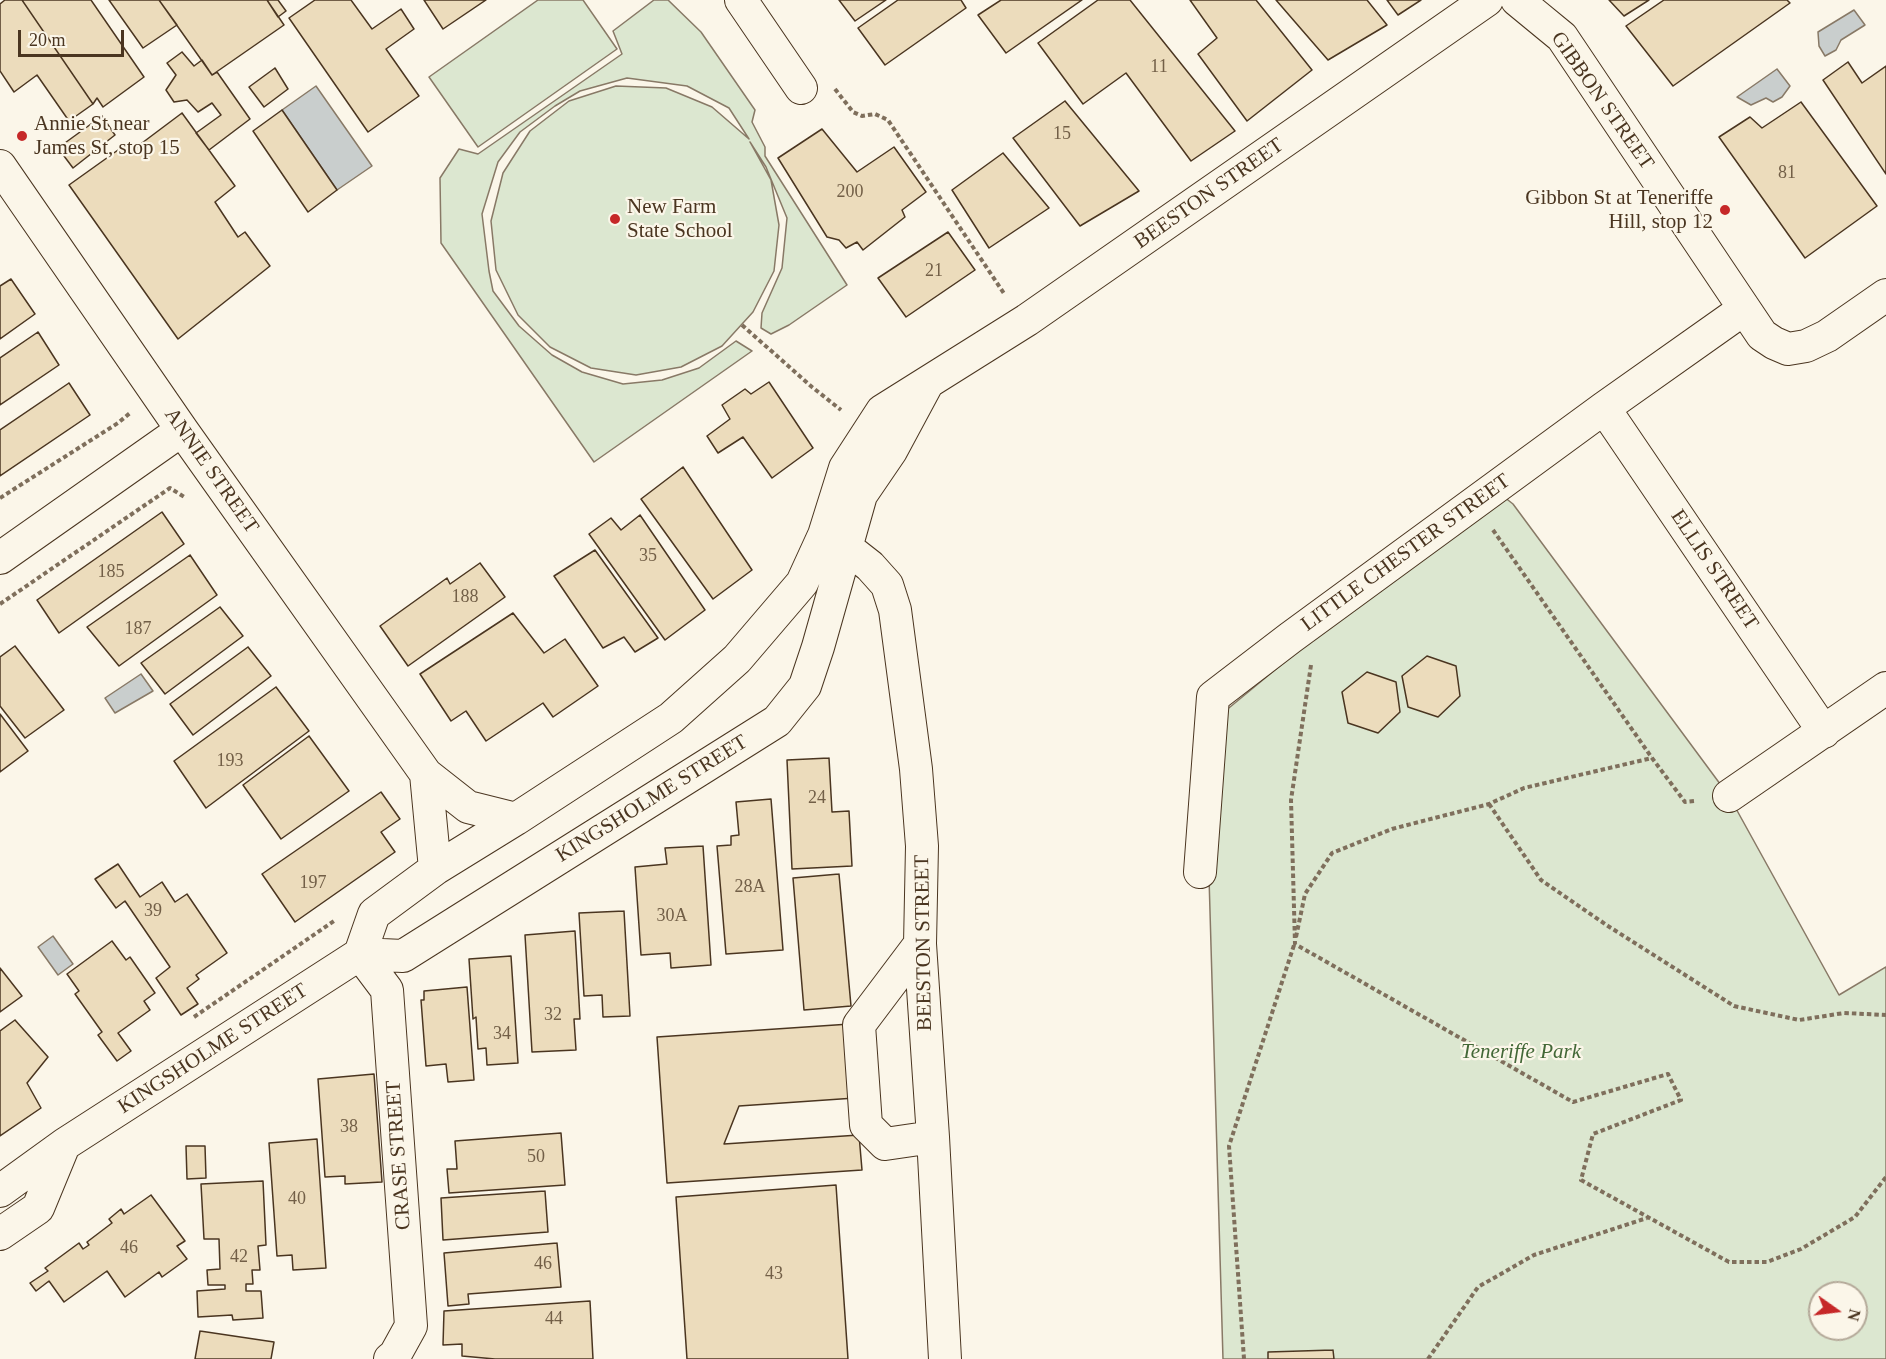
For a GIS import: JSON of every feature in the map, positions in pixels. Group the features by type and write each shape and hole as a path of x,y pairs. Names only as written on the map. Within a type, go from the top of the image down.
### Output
{"street":[{"path":"741,0 801,88"},
{"name":"BEESTON STREET","path":"945,1359 920,944 922,846 916,769 895,610 887,585 870,566 836,542 861,495 891,451 928,383 1027,320 1487,0"},
{"name":"GIBBON STREET","path":"1517,0 1562,37 1762,335 1788,349 1806,346 1827,336 1886,295"},
{"name":"ANNIE STREET","path":"0,166 182,430 426,774 468,807 516,819"},
{"name":"LITTLE CHESTER STREET","path":"1200,872 1213,697 1604,408 1744,309"},
{"name":"ELLIS STREET","path":"1604,408 1824,732"},
{"path":"0,558 182,430"},
{"path":"360,954 374,914 435,868 516,819 671,718 737,659 836,542"},
{"name":"KINGSHOLME STREET","path":"0,1191 65,1144 360,954 403,956 777,721 805,686 818,647 836,542"},
{"path":"1729,796 1886,688"},
{"name":"ANNIE STREET","path":"426,774 435,868"},
{"path":"920,944 859,1025 860,1047 866,1125 885,1144 933,1137"},
{"name":"CRASE STREET","path":"360,954 387,990 411,1326 395,1355 390,1359"},
{"path":"0,1234 38,1208 65,1144"}],"path":[{"path":"801,88 818,84 835,89 853,112 862,116 875,114 888,120 1002,292 1027,320"},
{"path":"742,325 812,387"},
{"path":"0,498 118,423 130,413"},
{"path":"0,604 170,488 194,503"},
{"path":"1475,503 1685,802 1729,796"},
{"path":"1294,944 1291,800 1311,665"},
{"path":"1244,1359 1229,1146 1294,944 1305,894 1332,853 1392,829 1489,804 1524,788 1652,758"},
{"path":"1489,804 1541,880 1608,926 1734,1006 1799,1020 1844,1013 1886,1015"},
{"path":"194,1017 338,918"},
{"path":"1294,944 1573,1102 1668,1074 1681,1100 1593,1134 1581,1180 1729,1262 1767,1262 1802,1250 1855,1217 1886,1177"},
{"path":"1428,1359 1478,1287 1534,1255 1648,1218"}],"green space":[{"path":"538,0 583,0 617,49 478,147 429,77"},
{"path":"654,0 668,0 701,32 755,110 752,122 765,147 765,156 847,285 789,325 771,334 761,328 762,313 782,268 787,218 766,167 750,142 771,180 779,225 774,271 753,312 722,346 681,367 636,375 591,368 550,347 518,315 496,270 491,221 503,173 530,131 569,101 616,86 666,88 712,107 749,139 729,108 687,86 627,78 580,91 555,106 520,132 498,162 482,214 493,291 519,326 552,355 582,372 623,384 662,380 699,368 736,341 752,351 594,462 441,243 440,178 459,149 478,154 622,54 613,31"},
{"name":"Teneriffe Park","path":"1494,489 1513,504 1729,796 1839,995 1886,967 1886,1359 1223,1359 1209,877 1224,712"}],"shaded area":[{"path":"1854,10 1865,25 1841,40 1836,50 1825,56 1819,46 1818,32"},
{"path":"1777,69 1790,86 1782,97 1773,102 1766,98 1751,105 1737,97"},
{"path":"316,86 372,166 337,190 282,110"},
{"path":"141,674 153,691 115,713 105,698"},
{"path":"53,936 73,964 58,975 38,947"}],"building":[{"path":"5,0 22,0 93,104 69,121 37,75 14,92 0,71 0,4"},
{"path":"22,0 91,0 144,77 103,107 97,98 93,104"},
{"path":"109,0 159,0 177,25 143,48"},
{"path":"159,0 267,0 284,25 212,75"},
{"path":"267,0 278,0 286,11 278,17"},
{"path":"315,0 351,0 372,29 401,9 414,29 386,49 419,96 368,132 289,18"},
{"path":"424,0 486,0 443,29"},
{"path":"839,0 886,0 855,21"},
{"path":"898,0 961,0 966,8 885,65 858,28"},
{"path":"1001,0 1082,0 1006,53 978,15"},
{"path":"1098,0 1130,0 1235,131 1191,161 1126,73 1083,104 1038,43"},
{"path":"1190,0 1256,0 1312,70 1247,121 1198,54 1217,38"},
{"path":"1276,0 1367,0 1387,25 1328,60"},
{"path":"1387,0 1421,0 1398,15"},
{"path":"1609,0 1649,0 1624,16"},
{"path":"1664,0 1787,0 1790,3 1673,86 1626,26"},
{"path":"182,52 194,66 202,60 212,75 217,72 250,119 209,150 196,133 221,115 212,103 198,112 187,100 174,102 166,90 176,75 167,63"},
{"path":"1848,62 1862,83 1886,66 1886,174 1823,80"},
{"path":"275,68 288,89 264,107 249,87"},
{"path":"1065,101 1139,191 1080,226 1013,138"},
{"path":"1801,102 1877,206 1805,258 1719,137 1750,117 1762,128"},
{"path":"282,110 337,190 308,212 253,131"},
{"path":"182,113 235,186 215,202 238,237 245,232 270,266 178,339 69,185 125,145 130,152"},
{"path":"102,116 115,135 73,168 58,148"},
{"path":"822,129 857,172 894,147 926,192 902,210 905,217 863,250 857,242 846,248 839,240 827,237 778,158"},
{"path":"1003,153 1049,208 989,248 952,190"},
{"path":"948,232 975,270 906,317 878,278"},
{"path":"11,279 35,314 0,339 0,286"},
{"path":"38,332 59,365 0,405 0,358"},
{"path":"769,382 813,448 772,478 743,437 718,453 707,436 730,419 722,405 745,389 751,394"},
{"path":"69,383 90,415 0,476 0,430"},
{"path":"683,467 752,570 713,599 641,499"},
{"path":"162,512 184,544 59,633 37,600"},
{"path":"640,515 705,610 665,640 589,534 611,518 621,530"},
{"path":"595,550 658,638 635,652 624,637 603,648 554,576"},
{"path":"190,555 217,595 119,666 87,627"},
{"path":"480,563 505,597 408,666 380,626 447,578 450,584"},
{"path":"220,607 243,636 165,694 141,663"},
{"path":"513,613 544,653 565,639 598,686 553,717 543,703 486,741 466,711 451,721 420,674"},
{"path":"15,646 64,710 25,738 0,706 0,657"},
{"path":"248,647 271,676 193,735 170,704"},
{"path":"1427,656 1456,666 1460,696 1438,717 1408,707 1402,676"},
{"path":"1367,672 1396,682 1400,712 1378,733 1348,723 1342,692"},
{"path":"276,687 309,731 206,808 174,761"},
{"path":"0,714 28,751 0,772"},
{"path":"309,736 349,791 281,839 243,785"},
{"path":"829,758 832,812 849,811 852,866 792,869 787,760"},
{"path":"381,792 400,819 381,832 395,852 295,922 262,874"},
{"path":"771,799 783,950 726,954 717,846 731,845 731,836 739,835 736,802"},
{"path":"703,846 711,965 671,968 670,953 641,955 635,867 667,864 665,848"},
{"path":"118,864 140,897 162,882 175,902 187,894 227,953 196,975 199,979 187,988 198,1004 181,1015 156,978 170,967 125,901 116,908 95,879"},
{"path":"839,874 851,1006 804,1010 793,878"},
{"path":"624,911 630,1016 603,1017 602,995 584,996 579,913"},
{"path":"575,931 580,1019 574,1019 576,1050 532,1052 525,935"},
{"path":"112,941 126,960 130,957 155,993 144,1001 150,1010 118,1033 131,1051 117,1061 98,1035 102,1032 75,994 79,991 67,974"},
{"path":"511,956 518,1063 487,1065 486,1048 478,1049 476,1017 473,1019 469,959"},
{"path":"0,968 22,996 0,1012"},
{"path":"467,987 474,1080 448,1082 446,1064 426,1066 421,1000 424,1000 424,991"},
{"path":"15,1020 48,1057 27,1083 41,1108 0,1136 0,1031"},
{"path":"850,1024 855,1098 739,1106 724,1144 859,1135 862,1170 667,1183 657,1037"},
{"path":"374,1074 382,1182 345,1184 345,1176 325,1177 318,1079"},
{"path":"561,1133 565,1185 449,1193 447,1169 457,1169 455,1141"},
{"path":"317,1139 326,1268 293,1270 292,1255 277,1256 269,1143"},
{"path":"186,1146 205,1146 206,1178 187,1179"},
{"path":"263,1181 266,1245 258,1246 260,1270 252,1270 253,1284 246,1284 246,1291 261,1291 263,1318 233,1320 232,1315 198,1317 197,1291 225,1289 225,1285 208,1285 207,1270 220,1269 219,1239 204,1239 201,1184"},
{"path":"836,1185 848,1359 687,1359 676,1197"},
{"path":"545,1191 548,1232 443,1240 441,1198"},
{"path":"151,1195 185,1241 177,1246 187,1259 162,1277 159,1272 125,1297 107,1271 64,1302 49,1281 36,1291 30,1283 48,1271 45,1268 79,1243 83,1249 89,1245 87,1242 112,1223 109,1219 121,1209 124,1214"},
{"path":"557,1243 561,1287 468,1294 469,1304 448,1306 444,1253"},
{"path":"590,1301 593,1359 495,1359 462,1356 462,1344 443,1345 444,1311"},
{"path":"200,1331 274,1342 271,1359 195,1359"},
{"path":"1333,1350 1334,1359 1268,1359 1268,1352"}],"place":[{"name":"Annie St near James St, stop 15","path":"22,136"},
{"name":"Gibbon St at Teneriffe Hill, stop 12","path":"1725,210"},
{"name":"New Farm State School","path":"615,219"}]}
